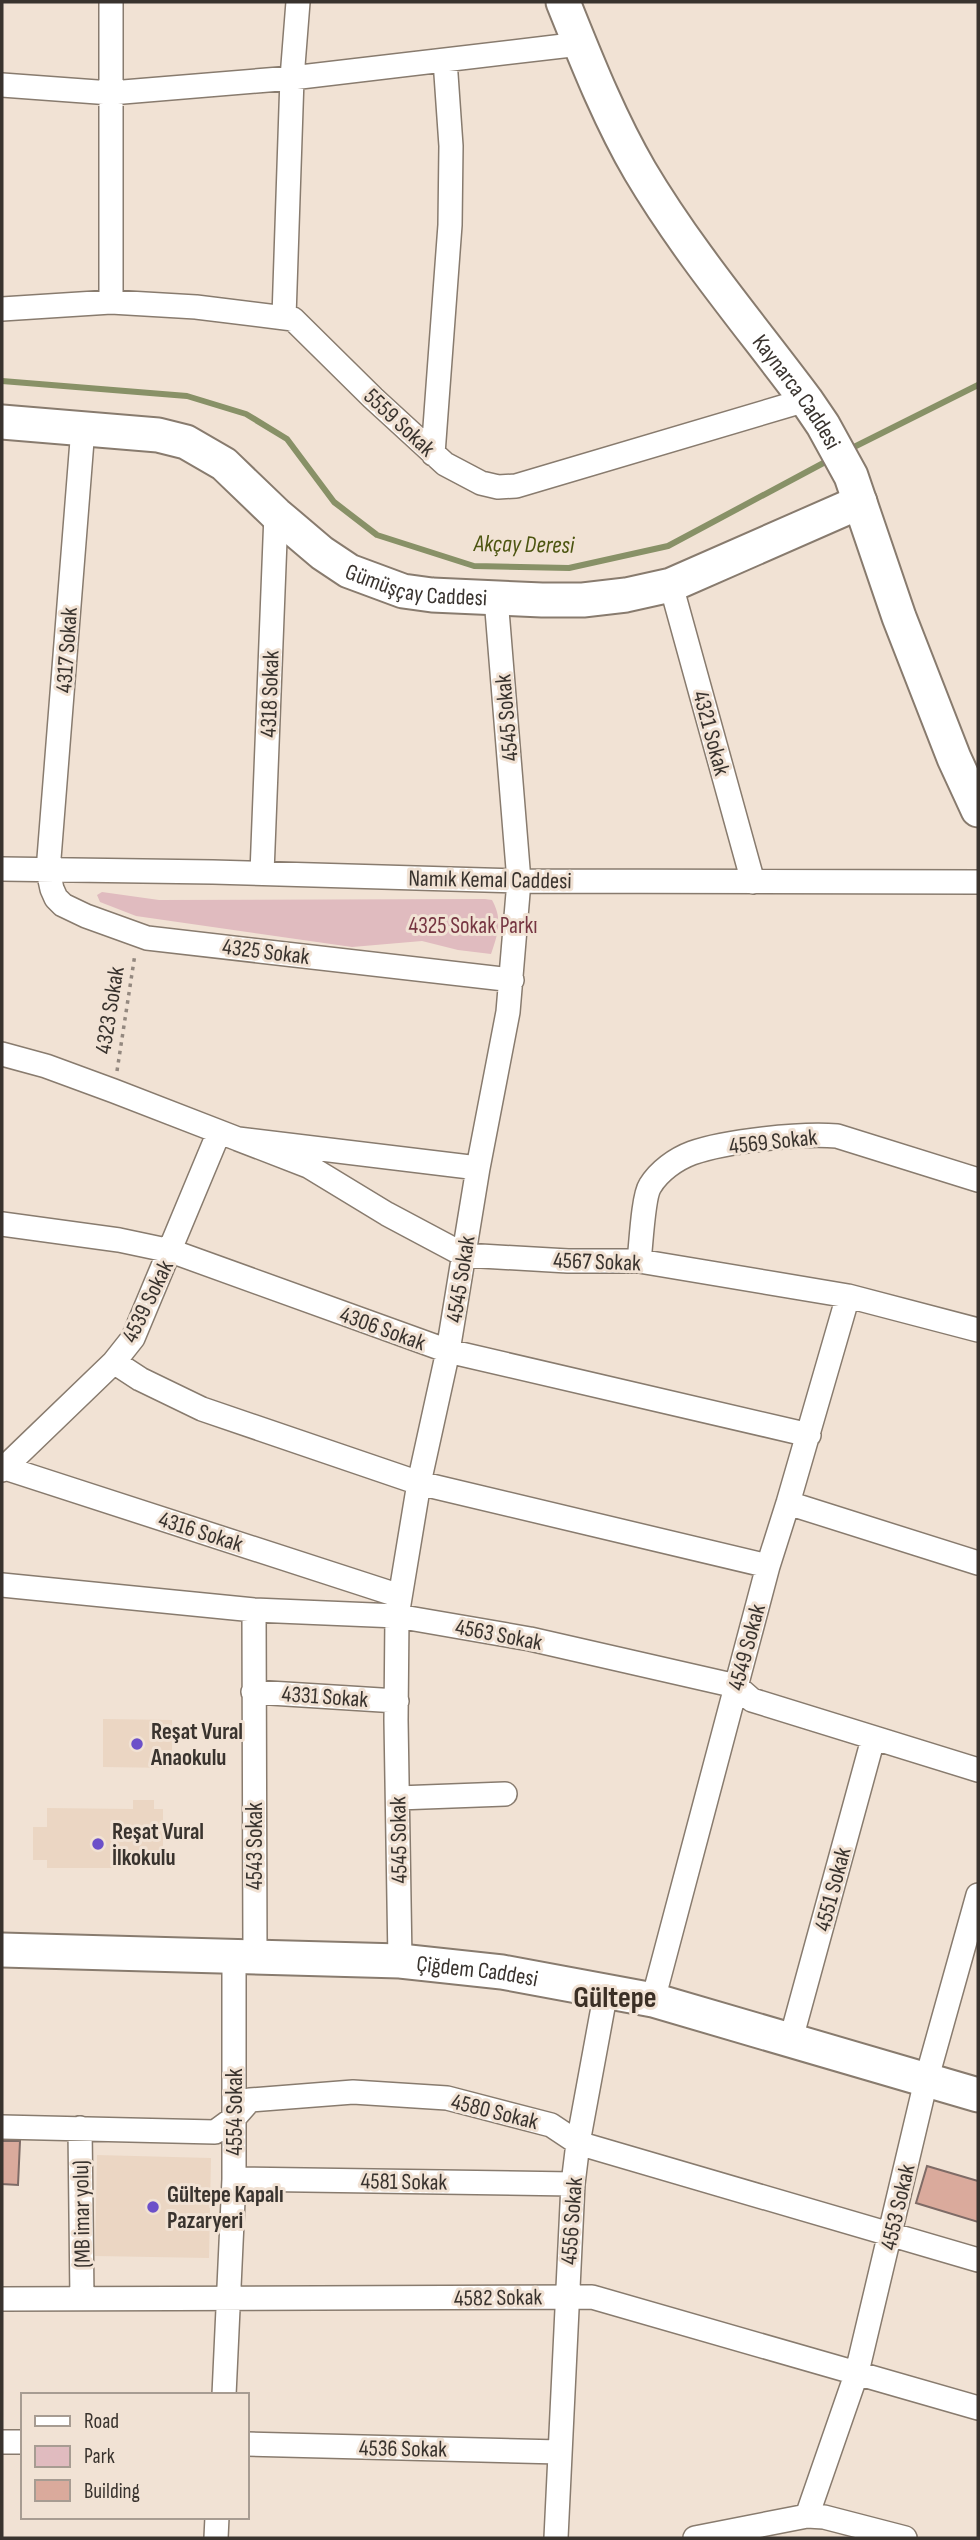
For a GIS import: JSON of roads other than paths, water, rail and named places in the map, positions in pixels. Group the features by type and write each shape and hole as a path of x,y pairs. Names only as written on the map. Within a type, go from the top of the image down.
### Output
{"street":[{"path":"111,2 111,302"},
{"path":"284,317 292,78 298,2"},
{"name":"Kaynarca Caddesi","path":"563,2 626,145 655,195 806,400 841,458 860,502 899,617 954,758 978,810"},
{"path":"2,85 111,93 292,78 580,44"},
{"path":"433,454 450,225 451,146 445,60"},
{"name":"5559 Sokak","path":"2,309 111,302 196,307 293,319 433,454 462,475 481,484 498,487 516,486 806,400"},
{"name":"Gümüşçay Caddesi","path":"2,422 158,435 186,442 224,464 275,514 321,553 349,571 377,583 432,595 583,600 626,595 671,585 860,502"},
{"name":"4317 Sokak","path":"48,871 83,428"},
{"name":"4318 Sokak","path":"262,873 275,514"},
{"name":"4321 Sokak","path":"671,585 754,882"},
{"name":"4545 Sokak","path":"401,1961 397,1701 399,1606 419,1483 448,1351 478,1168 508,1012 519,881 496,598"},
{"name":"Namık Kemal Caddesi","path":"2,869 519,881 978,882"},
{"name":"4325 Sokak","path":"48,871 56,898 63,905 138,935 512,980"},
{"path":"2,1054 46,1066 228,1136 478,1168"},
{"name":"4539 Sokak","path":"2,1468 114,1362 133,1338 171,1251 228,1136"},
{"name":"4567 Sokak","path":"228,1136 308,1167 387,1214 464,1255 568,1261 639,1261 848,1296 978,1331"},
{"name":"4569 Sokak","path":"639,1261 648,1188 664,1170 693,1153 741,1142 836,1136 978,1180"},
{"name":"4306 Sokak","path":"2,1224 119,1240 171,1251 448,1351 809,1435"},
{"name":"4549 Sokak","path":"653,2000 768,1566 848,1296"},
{"path":"114,1362 201,1409 419,1483 768,1566"},
{"name":"4316 Sokak","path":"2,1468 399,1606"},
{"path":"788,1503 978,1563"},
{"name":"4563 Sokak","path":"2,1585 254,1610 399,1606 736,1686 752,1700 978,1770"},
{"name":"4543 Sokak","path":"244,1956 254,1610"},
{"name":"4331 Sokak","path":"253,1692 397,1701"},
{"name":"4551 Sokak","path":"791,2039 873,1739"},
{"path":"398,1798 505,1794"},
{"name":"4553 Sokak","path":"807,2516 857,2372 926,2081 978,1895"},
{"name":"Çiğdem Caddesi","path":"2,1950 401,1961 502,1972 653,2000 978,2095"},
{"name":"4554 Sokak","path":"224,2393 230,2300 234,2118 244,1956"},
{"name":"4556 Sokak","path":"556,2538 573,2184 606,1991"},
{"name":"4580 Sokak","path":"2,2127 215,2132 234,2118 250,2100 353,2092 447,2098 551,2125 578,2143 978,2260"},
{"name":"(MB imar yolu)","path":"80,2128 82,2299"},
{"name":"4581 Sokak","path":"234,2179 573,2184"},
{"name":"4582 Sokak","path":"2,2299 592,2297 978,2408"},
{"path":"2,2442 21,2442"},
{"name":"4536 Sokak","path":"248,2444 560,2452"},
{"path":"695,2538 807,2516 833,2519 905,2538"},
{"path":"215,2538 217,2519"}],"waterway":[{"name":"Akçay Deresi","path":"2,381 187,396 246,414 287,439 334,502 377,535 474,566 569,568 668,546 829,460"},
{"name":"Akçay Deresi","path":"848,450 978,385"}],"place":[{"name":"Reşat Vural Anaokulu","path":"137,1744"},
{"name":"Reşat Vural İlkokulu","path":"98,1844"},
{"name":"Gültepe Kapalı Pazaryeri","path":"153,2207"}],"district":[{"name":"Gültepe","path":"615,1997"}],"park label":[{"name":"4325 Sokak Parkı","path":"473,925"}]}
